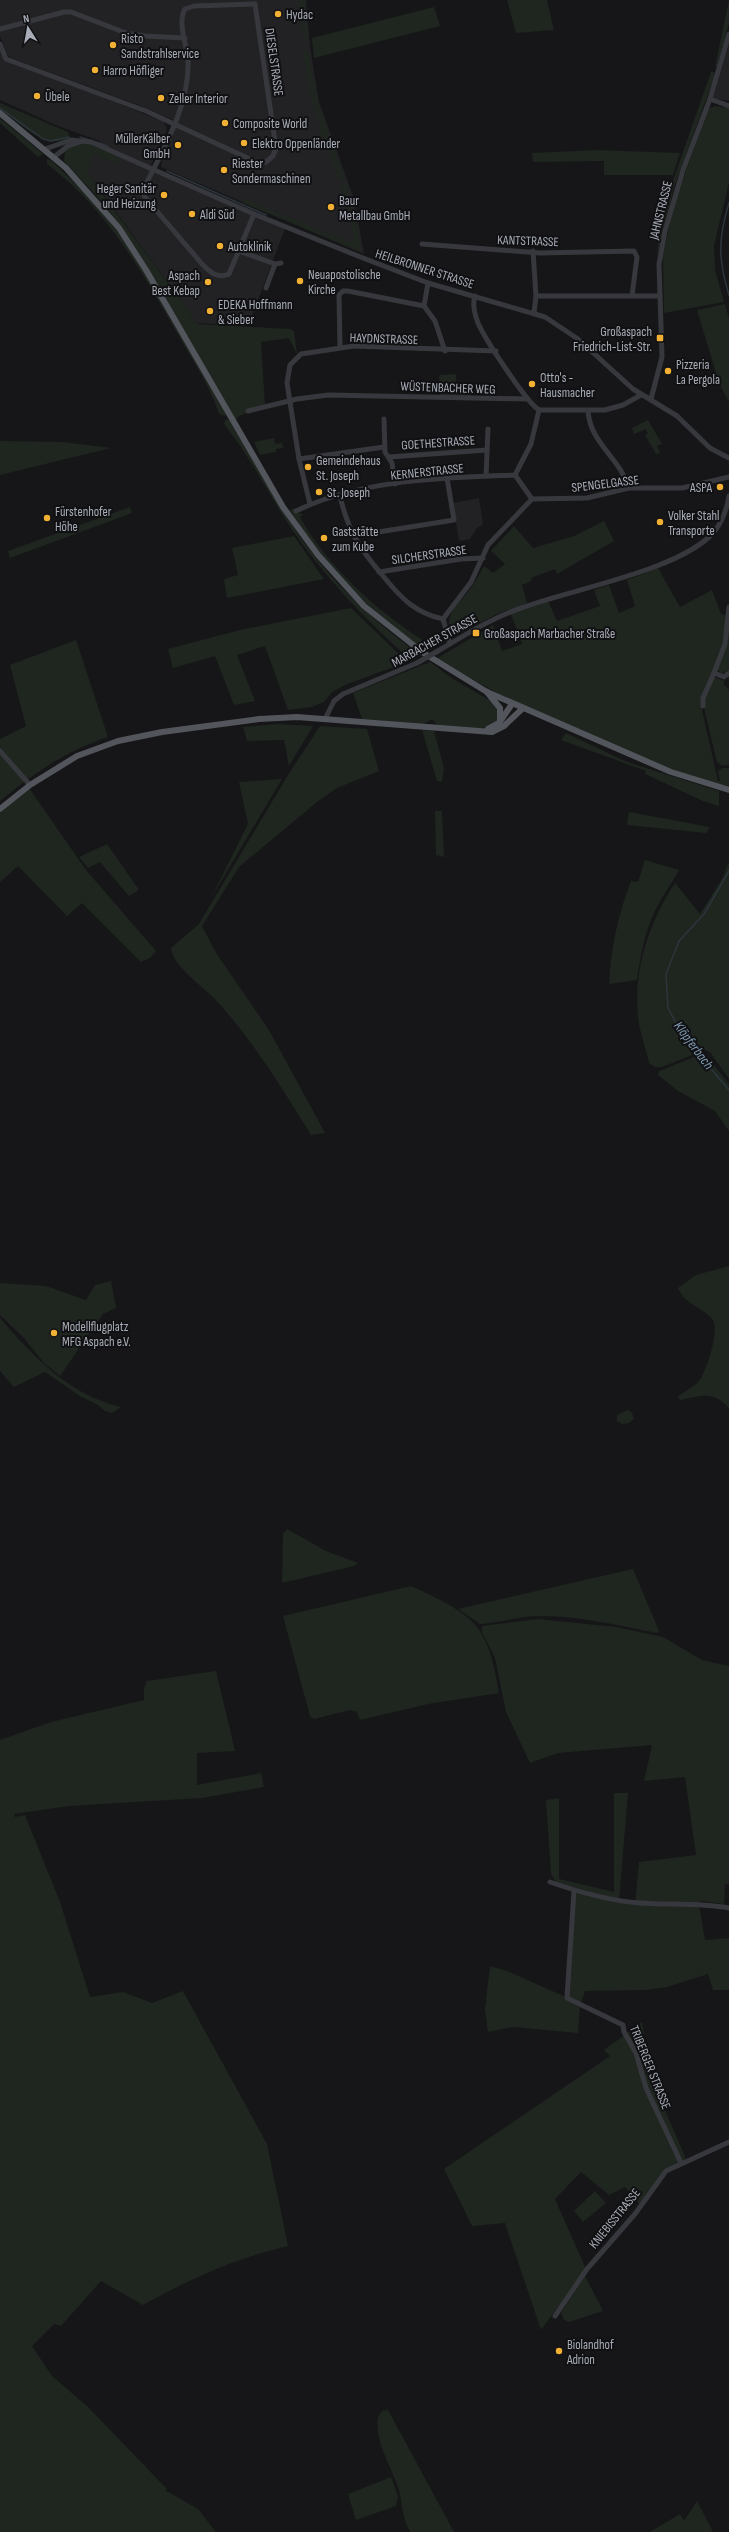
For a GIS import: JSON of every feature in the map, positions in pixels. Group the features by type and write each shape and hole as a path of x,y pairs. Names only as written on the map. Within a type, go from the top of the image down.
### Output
{"main road":[{"path":"0,113 54,157 102,206 136,254 274,490 318,555 352,594 378,618 445,668 487,692 677,775 729,790"},
{"path":"487,692 500,708 499,723"},
{"path":"482,731 491,729 499,723 512,704"},
{"path":"0,809 30,784 77,756 104,745 132,737 259,719 297,717 482,731 499,729 522,708"}],"street":[{"path":"254,214 229,274 224,276 212,274 202,264 144,196 145,186 173,125 186,92 188,60 182,16 184,9 188,7 257,2"},
{"name":"DIESELSTRASSE","path":"0,44 6,58 113,98 254,161 266,162 273,156 276,148 257,2"},
{"path":"0,29 64,12 71,12 126,33 145,36 185,38"},
{"name":"JAHNSTRASSE","path":"651,399 662,357 659,264 672,202 710,99 729,34"},
{"path":"710,99 729,106"},
{"path":"54,157 68,146 85,140"},
{"name":"HEILBRONNER STRASSE","path":"45,149 65,141 85,140 254,214 428,283 545,317 578,339 641,395 651,399 677,416 710,448 729,458"},
{"name":"KANTSTRASSE","path":"422,244 533,252 633,251 637,257 632,296"},
{"path":"239,251 278,264 266,288"},
{"path":"533,252 536,296 534,313"},
{"path":"424,306 428,283"},
{"path":"340,347 340,293 348,291 424,306 435,321 445,351"},
{"path":"475,296 473,301 479,324 527,399 539,410 588,411 615,408 641,395"},
{"path":"536,296 659,296"},
{"name":"HAYDNSTRASSE","path":"310,504 299,459 287,374 294,360 308,351 340,347 373,346 445,351 496,351"},
{"name":"WÜSTENBACHER WEG","path":"248,411 290,401 328,395 527,399"},
{"path":"443,619 471,582 488,545 532,499 515,475 532,444 539,410"},
{"path":"588,411 592,432 625,475 629,488"},
{"path":"384,419 384,452 392,463 394,484"},
{"path":"486,476 488,429"},
{"path":"299,459 384,447"},
{"name":"GOETHESTRASSE","path":"389,457 425,452 487,450"},
{"name":"KERNERSTRASSE","path":"296,511 310,504 394,484 447,478 515,475"},
{"name":"SPENGELGASSE","path":"532,499 587,498 629,488 682,488 729,477"},
{"path":"353,536 454,520 447,478"},
{"path":"340,496 353,536 363,553 410,607 425,615 443,619"},
{"name":"MARBACHER STRASSE","path":"325,719 334,701 343,694 417,663 450,644 522,607 632,575 691,550 717,528 729,496"},
{"name":"SILCHERSTRASSE","path":"379,572 461,559 483,558"},
{"path":"702,706 703,698 725,644 729,607"},
{"path":"443,619 450,644"},
{"path":"714,673 724,677 729,673"},
{"path":"0,751 30,784"},
{"path":"550,1882 574,1891 640,1903 699,1904 729,1908"},
{"name":"TRIBERGER STRASSE","path":"574,1891 567,1998 623,2025 624,2032 636,2053 646,2088 681,2163"},
{"name":"KNIEBISSTRASSE","path":"555,2316 587,2269 635,2214 657,2181 666,2171 729,2142"}],"shaded area":[{"path":"0,0 306,0 310,47 319,102 354,199 364,254 161,167 163,153 178,122 136,104 11,58 7,54 0,36"},
{"path":"299,0 305,0 308,41 304,42"},
{"path":"507,0 547,0 554,30 516,33"},
{"path":"729,0 729,24 717,66 715,67"},
{"path":"434,7 440,26 314,58 312,38"},
{"path":"729,43 729,101 713,98"},
{"path":"0,48 4,57 164,122 167,130 149,169 285,229 248,326 197,323 85,169 100,141 58,126 0,100"},
{"path":"308,51 318,102 344,176 342,180 338,178 319,127 321,125 312,105 303,52"},
{"path":"711,72 714,72 715,75 674,187 657,257 659,234 669,192"},
{"path":"0,103 68,132 70,138 60,141 51,141 33,134 0,109"},
{"path":"715,106 729,108 729,182 714,246 715,270 724,302 664,313 663,255 674,204 708,109"},
{"path":"0,118 43,154 38,157 0,123"},
{"path":"85,143 98,147 121,159 119,163 101,158 99,154 94,155 87,169 97,187 198,324 290,329 294,331 297,354 289,338 261,342 265,406 239,416 236,420 134,246 103,203 64,161 65,150 74,145"},
{"path":"596,150 680,153 673,175 604,175 604,161 533,162 532,153"},
{"path":"47,159 52,161 82,190 119,233 143,270 226,414 225,416 219,414 211,393 200,373 150,286 121,241 87,200 68,181 47,164"},
{"path":"340,182 347,184 362,252 243,203 245,199 349,242 354,237"},
{"path":"725,304 729,319 729,402 719,383 697,310"},
{"path":"456,374 456,384 470,383 471,396 440,396 439,375"},
{"path":"226,419 229,420 283,511 315,557 342,588 372,616 420,655 412,660 406,656 359,611 317,563 291,528 251,462 224,424"},
{"path":"648,420 662,444 657,446 660,453 656,454 645,435 648,434 646,429 634,434 632,428"},
{"path":"274,438 275,444 282,443 283,448 276,449 276,452 260,455 254,442"},
{"path":"0,441 63,442 111,448 0,475"},
{"path":"479,498 483,524 476,529 470,539 459,541 453,503"},
{"path":"130,507 132,513 10,558 8,551"},
{"path":"296,508 297,513 303,514 300,517 319,546 343,575 385,613 433,648 425,652 386,622 350,588 318,550 290,510"},
{"path":"604,521 614,541 557,574 555,569 531,578 531,581 522,585 527,603 497,614 460,633 450,631 449,624 453,610 472,586 484,566 493,573 505,564 491,551 514,526 533,548 574,536"},
{"path":"294,536 324,579 227,598 224,579 238,575 232,548"},
{"path":"658,568 680,607 712,590 721,614 727,616 723,642 701,706 718,781 720,781 718,771 722,768 729,768 729,788 684,775 499,694 436,659 493,625 502,651 522,644 511,614 548,601 557,621 600,606 594,590 609,585 619,613 635,606 627,580"},
{"path":"351,608 404,659 404,663 345,685 332,692 324,702 312,707 288,710 265,646 237,655 255,701 234,705 215,656 173,668 168,649 240,630"},
{"path":"729,629 729,670 721,674 717,669"},
{"path":"76,640 108,737 64,756 25,781 0,801 0,739 26,726 10,665"},
{"path":"430,662 453,679 496,704 498,709 497,722 483,728 468,729 437,725 432,719 424,724 362,719 353,693"},
{"path":"714,677 725,681 723,684 729,690 729,765 722,766 717,762 704,708 704,698"},
{"path":"277,724 313,726 289,766 284,740 247,741 243,727"},
{"path":"320,726 367,729 379,771 337,788 317,802 239,867 202,926 216,953 269,1030 325,1133 311,1135 254,1047 214,998 182,968 173,955 171,948 199,924 288,775"},
{"path":"422,730 434,731 444,768 442,781 437,781"},
{"path":"566,733 627,762 719,791 719,806 703,801 645,774 646,771 561,740"},
{"path":"282,779 211,898 248,824 239,782"},
{"path":"29,788 86,870 156,951 150,958 141,962 82,903 67,916 18,866 0,882 0,813"},
{"path":"435,811 442,811 444,857 436,855"},
{"path":"629,812 710,827 706,833 627,825"},
{"path":"107,844 139,890 129,896 100,862 88,868 79,857"},
{"path":"645,860 679,870 660,901 650,923 642,951 637,980 609,984 613,944 622,906 631,881 638,882"},
{"path":"729,862 729,1079 710,1052 705,1050 662,1067 655,1067 649,1063 641,1034 637,998 641,963 651,929 675,883 700,914 722,879"},
{"path":"702,1054 706,1055 729,1084 729,1131 715,1111 678,1091 658,1075 659,1071"},
{"path":"729,1266 729,1408 718,1399 707,1396 680,1400 678,1396 695,1385 705,1370 715,1333 715,1325 709,1315 685,1299 678,1288 696,1275"},
{"name":"Modellflugplatz MFG Aspach e.V.","path":"111,1281 116,1308 103,1314 60,1376 44,1363 24,1338 0,1315 0,1283 46,1286 86,1300 95,1285"},
{"path":"0,1318 26,1347 54,1373 85,1394 121,1407 112,1413 105,1411 98,1405 80,1396 45,1372 14,1387 0,1371"},
{"path":"628,1410 632,1413 634,1419 629,1423 622,1424 617,1421 617,1415"},
{"path":"287,1529 326,1551 358,1563 354,1566 282,1583 283,1534"},
{"path":"633,1569 659,1631 657,1633 596,1621 550,1616 535,1616 480,1624 458,1609"},
{"path":"411,1586 455,1608 476,1626 489,1649 499,1693 428,1704 360,1720 357,1712 350,1710 314,1719 310,1716 283,1616"},
{"path":"538,1619 616,1627 663,1637 702,1660 729,1666 729,1884 725,1884 724,1904 701,1901 699,1905 705,1940 729,1938 729,1990 713,1990 708,1974 667,1987 646,1990 585,1991 580,2005 578,2033 513,2027 488,2032 485,2009 490,1966 507,1971 568,1998 575,1895 578,1893 635,1904 639,1862 696,1855 685,1777 644,1781 652,1745 558,1753 530,1763 506,1712 495,1658 482,1632 482,1626"},
{"path":"216,1671 235,1751 197,1753 197,1785 261,1773 264,1787 202,1798 69,1806 14,1814 15,1817 25,1815 60,1902 90,1997 123,1992 152,2003 183,1991 267,2144 288,2246 249,2257 213,2270 143,2305 101,2281 61,2326 54,2324 32,2346 52,2376 88,2407 167,2489 165,2490 198,2509 216,2532 0,2532 0,1740 51,1722 144,1700 144,1688 147,1681"},
{"path":"614,1793 628,1793 619,1900 556,1882 551,1874 546,1800 559,1798 559,1879 614,1892"},
{"path":"642,2022 649,2065 656,2089 686,2159 666,2170 640,2205 625,2187 609,2195 581,2172 555,2199 586,2269 541,2330 505,2223 472,2226 444,2169 610,2056 604,2050"},
{"path":"595,2191 606,2203 583,2222 574,2211"},
{"path":"585,2276 603,2311 569,2322 564,2320 561,2313"},
{"path":"388,2410 454,2532 410,2532 404,2517 400,2494 379,2437 378,2417 382,2411"},
{"path":"391,2477 398,2496 396,2506 356,2520 348,2494"},
{"path":"697,2501 713,2532 650,2532 680,2514 684,2521"}],"waterway":[{"path":"0,108 43,139 51,141 69,137"},
{"path":"80,137 108,146"},
{"path":"167,171 266,215"},
{"name":"Klöpferbach","path":"729,203 721,238 721,260 729,295"},
{"name":"Klöpferbach","path":"729,871 704,914 679,941 666,974 668,1008 683,1036 729,1090"}],"place":[{"name":"Hydac","path":"278,14"},
{"name":"Risto Sandstrahlservice","path":"113,45"},
{"name":"Harro Höfliger","path":"95,70"},
{"name":"Übele","path":"37,96"},
{"name":"Zeller Interior","path":"161,98"},
{"name":"Composite World","path":"225,123"},
{"name":"Elektro Oppenländer","path":"244,143"},
{"name":"MüllerKälber GmbH","path":"178,145"},
{"name":"Riester Sondermaschinen","path":"224,170"},
{"name":"Heger Sanitär und Heizung","path":"164,195"},
{"name":"Baur Metallbau GmbH","path":"331,207"},
{"name":"Aldi Süd","path":"192,214"},
{"name":"Autoklinik","path":"220,246"},
{"name":"Neuapostolische Kirche","path":"300,281"},
{"name":"Aspach Best Kebap","path":"208,282"},
{"name":"EDEKA Hoffmann & Sieber","path":"210,311"},
{"name":"Großaspach Friedrich-List-Str.","path":"660,338"},
{"name":"Pizzeria La Pergola","path":"668,371"},
{"name":"Otto's - Hausmacher","path":"532,384"},
{"name":"Gemeindehaus St. Joseph","path":"308,467"},
{"name":"ASPA","path":"720,487"},
{"name":"St. Joseph","path":"319,492"},
{"name":"Fürstenhofer Höhe","path":"47,518"},
{"name":"Volker Stahl Transporte","path":"660,522"},
{"name":"Gaststätte zum Kube","path":"324,538"},
{"name":"Großaspach Marbacher Straße","path":"476,633"},
{"name":"Modellflugplatz MFG Aspach e.V.","path":"54,1333"},
{"name":"Biolandhof Adrion","path":"559,2351"}]}
